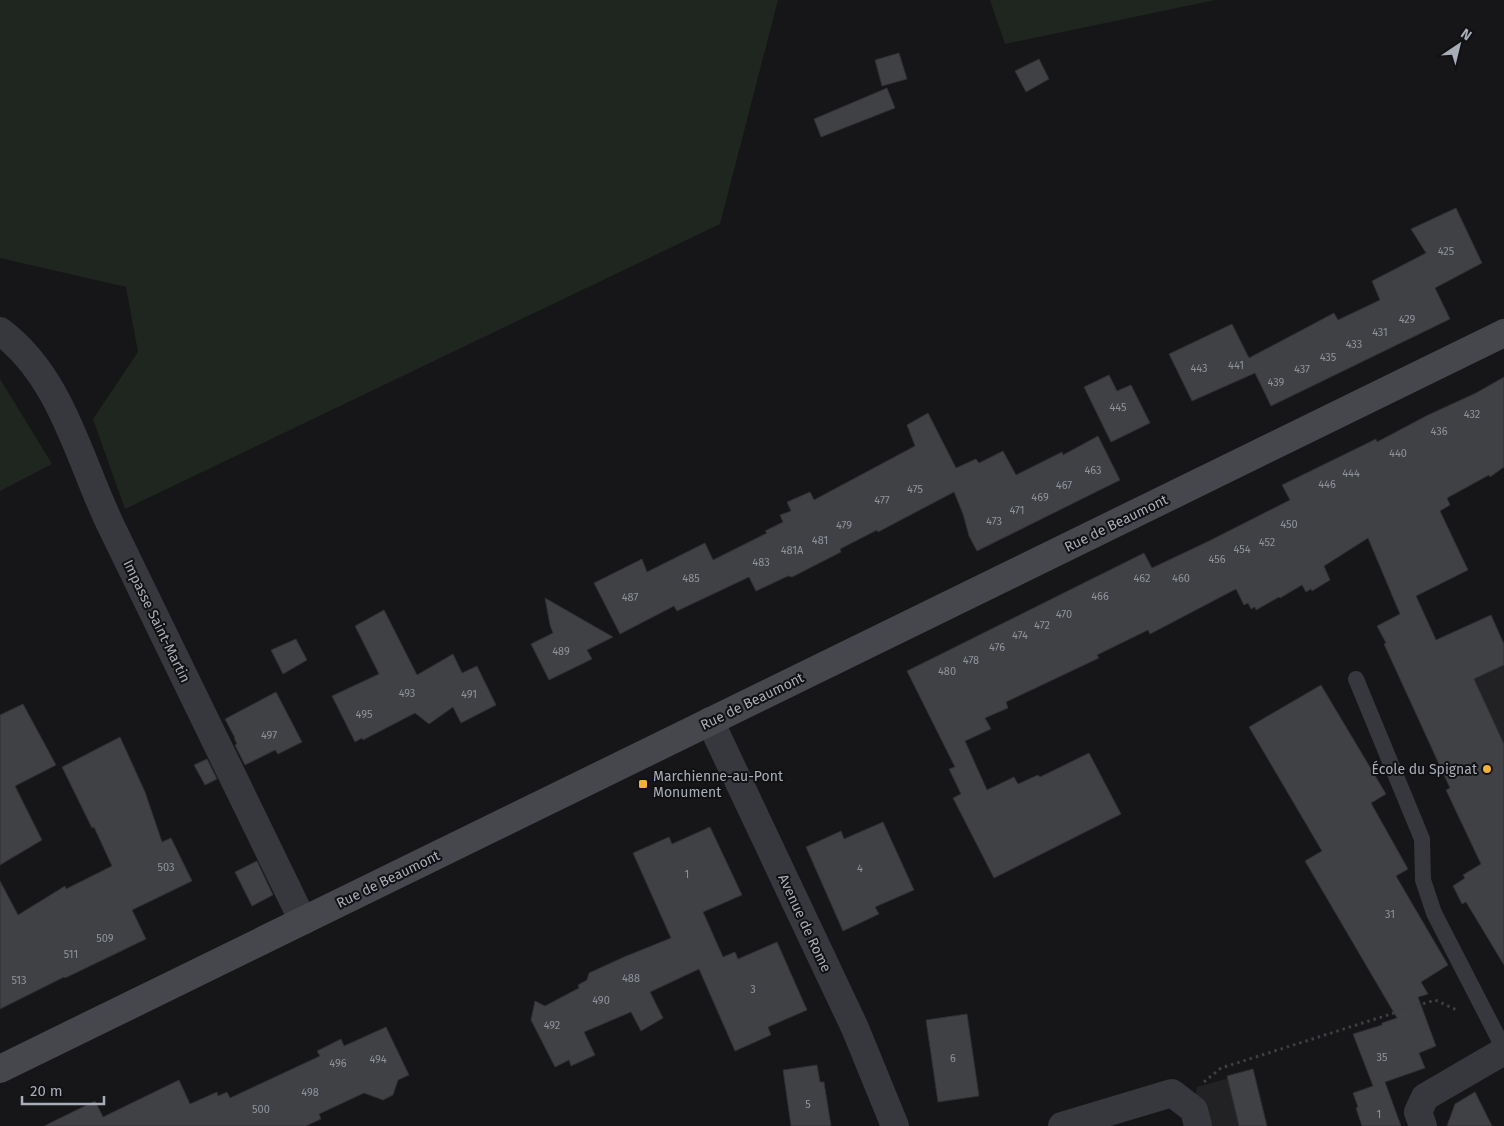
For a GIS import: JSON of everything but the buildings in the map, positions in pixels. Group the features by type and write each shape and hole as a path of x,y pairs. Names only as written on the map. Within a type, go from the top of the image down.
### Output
{"main road":[{"name":"Rue de Beaumont","path":"0,1069 1504,333"}],"street":[{"name":"Impasse Saint-Martin","path":"0,330 19,347 38,369 67,420 108,519 303,921"},
{"name":"Avenue de Rome","path":"710,721 855,1028 895,1126"},
{"path":"1420,1119 1425,1097 1500,1043"},
{"path":"1062,1126 1172,1093 1194,1110 1198,1126"}],"lane":[{"path":"1356,679 1422,839 1423,880 1434,914 1500,1043"}],"path":[{"path":"1181,1100 1221,1068 1435,1000 1500,1043"}],"shaded area":[{"path":"0,0 778,0 720,224 125,509 93,419 138,352 126,287 0,258"},
{"path":"990,0 1215,0 1005,44"},
{"path":"0,379 52,464 0,491"},
{"name":"École du Spignat","path":"1504,665 1504,842 1436,696"},
{"path":"1251,1072 1264,1126 1187,1126 1194,1110 1197,1087"}],"place":[{"name":"École du Spignat","path":"1487,769"},
{"name":"Marchienne-au-Pont Monument","path":"643,784"}]}
